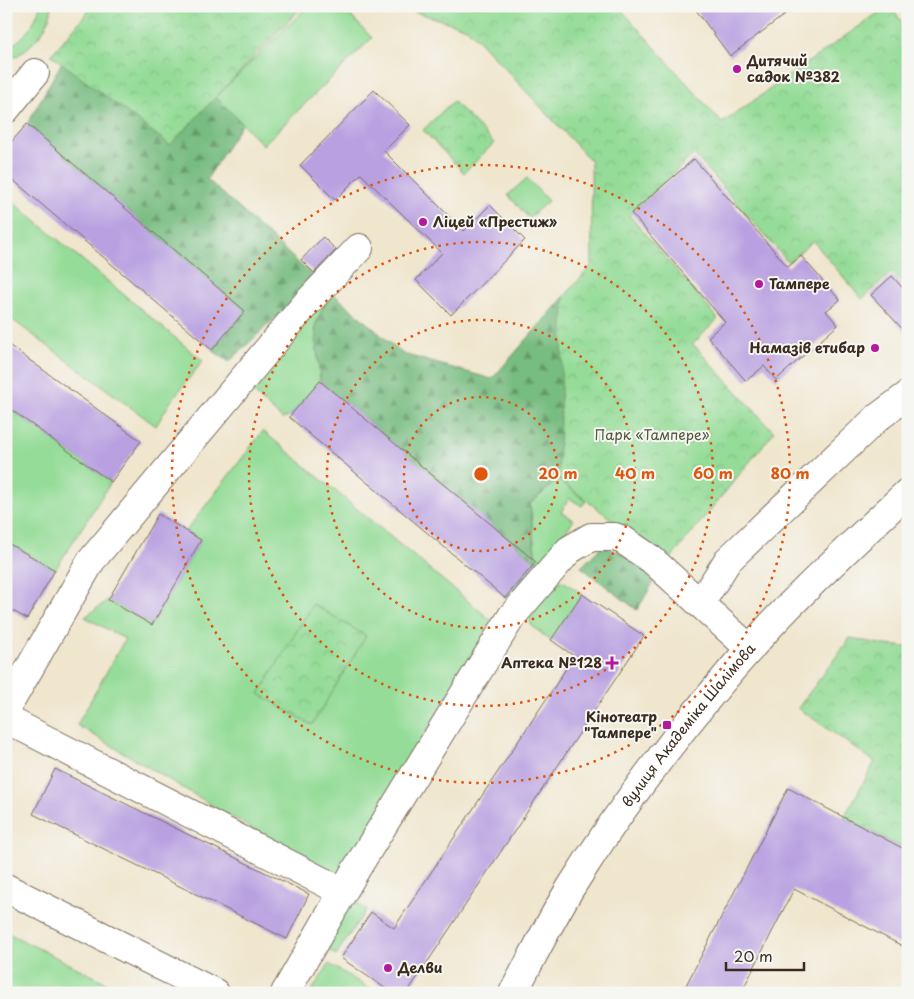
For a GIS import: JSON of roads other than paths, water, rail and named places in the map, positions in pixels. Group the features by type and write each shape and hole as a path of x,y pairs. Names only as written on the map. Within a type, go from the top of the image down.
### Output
{"street":[{"path":"6,109 36,73"},
{"path":"6,709 91,561 299,312 359,248"},
{"path":"700,604 728,560 877,418 908,395"},
{"name":"вулиця Академіка Шалімова","path":"513,993 571,887 634,795 711,694 750,649 823,572 908,492"},
{"name":"вулиця Академіка Шалімова","path":"529,993 582,892 654,788 731,690 793,619 908,509"},
{"path":"285,993 342,892 512,616 568,550 591,537 615,537 623,540 651,559 750,649"},
{"path":"6,719 342,892"},
{"path":"6,888 215,993"}],"place":[{"name":"Дитячий садок №382","path":"737,69"},
{"name":"Ліцей «Престиж»","path":"423,222"},
{"name":"Тампере","path":"759,284"},
{"name":"Намазів етибар","path":"875,348"},
{"name":"Аптека №128","path":"612,663"},
{"name":"Кінотеатр \"Тампере\"","path":"667,725"},
{"name":"Делви","path":"388,968"}],"park label":[{"name":"Парк «Тампере»","path":"652,435"}]}
